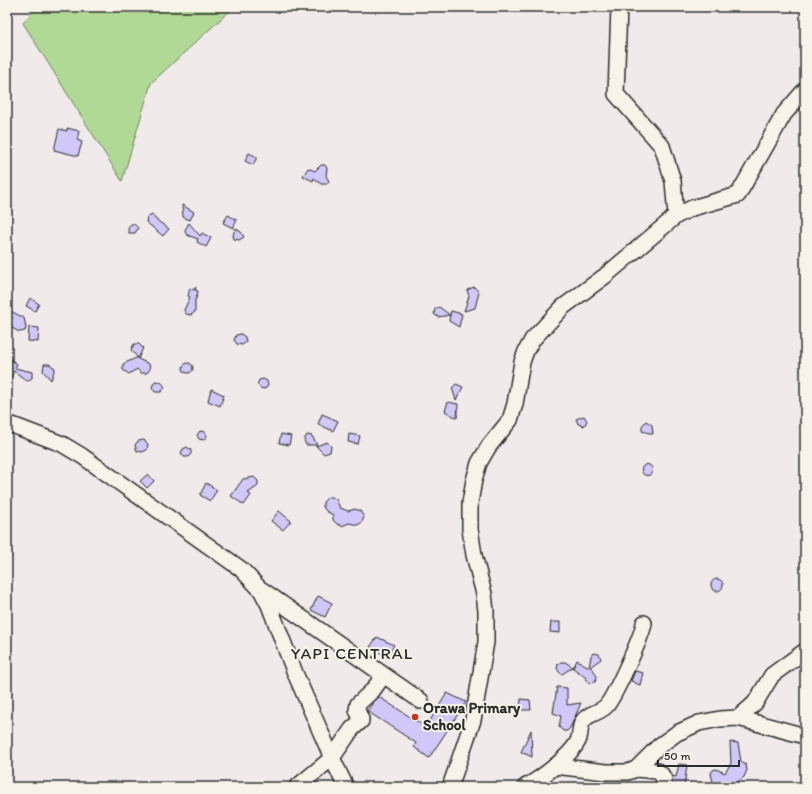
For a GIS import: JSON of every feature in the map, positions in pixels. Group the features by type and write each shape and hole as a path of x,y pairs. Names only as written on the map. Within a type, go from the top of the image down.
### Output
{"street":[{"path":"619,7 616,94 662,146 673,181 676,216"},
{"path":"450,787 473,720 486,642 486,611 484,594 474,555 470,529 470,503 474,480 479,462 489,446 510,420 515,404 522,362 526,351 532,340 563,307 605,276 676,216 692,208 738,195 784,114 805,90"},
{"path":"7,423 62,444 82,456 241,569 261,590 421,702"},
{"path":"261,590 269,605 295,673 346,787"},
{"path":"525,787 555,766 577,742 580,736 580,729 583,720 590,714 599,712 607,706 632,657 644,623"},
{"path":"738,718 755,703 772,675 805,651"},
{"path":"297,787 332,758 352,729 361,721 357,710 358,704 373,690 383,676"},
{"path":"555,766 606,772 628,772 636,769 659,746 677,733 699,723 720,719 738,718 805,736"},
{"path":"636,769 657,771 662,774 664,787"}],"green space":[{"path":"37,7 234,7 151,83 122,181 23,23"}],"building":[{"path":"67,128 79,131 77,140 82,142 78,156 54,150 59,129 67,131"},
{"path":"249,153 257,157 253,165 245,161"},
{"path":"321,165 325,165 327,168 326,176 329,181 327,184 321,184 314,178 313,181 303,176 308,168 315,171"},
{"path":"182,205 194,212 190,220 183,217"},
{"path":"152,214 155,219 169,229 163,236 146,222 147,217"},
{"path":"228,215 237,220 233,228 223,223"},
{"path":"189,223 200,236 202,233 211,238 206,247 197,242 198,239 187,235 185,230"},
{"path":"131,224 134,224 138,228 135,233 129,233 128,228"},
{"path":"235,228 241,232 244,237 239,240 234,239 233,236"},
{"path":"196,287 195,290 198,291 195,299 195,312 191,315 186,314 184,310 190,297 188,296 190,288 194,290"},
{"path":"474,287 479,292 475,308 464,311 469,296 467,290"},
{"path":"30,298 39,304 35,311 26,306"},
{"path":"439,307 450,315 438,317 434,314 435,309"},
{"path":"7,309 24,318 26,327 25,331 19,332 7,325"},
{"path":"451,311 462,314 459,327 449,321"},
{"path":"29,327 39,328 38,342 28,341"},
{"path":"241,334 245,337 246,342 242,345 237,344 234,340 236,335"},
{"path":"134,344 139,344 143,348 138,359 149,364 150,369 147,373 141,373 137,369 129,374 123,370 123,364 138,358 131,350"},
{"path":"10,359 17,364 15,368 32,372 32,378 27,381 14,371 7,385 7,364"},
{"path":"186,363 190,363 192,364 192,372 186,373 183,370 183,366"},
{"path":"44,364 49,364 55,368 51,380 43,371"},
{"path":"263,379 267,381 268,385 265,389 260,388 257,385 259,380"},
{"path":"155,381 161,382 165,387 161,392 155,392 152,387"},
{"path":"456,384 463,387 456,400 452,388"},
{"path":"211,389 224,395 220,406 208,401"},
{"path":"448,402 458,404 457,418 445,411"},
{"path":"322,414 338,421 333,431 318,424"},
{"path":"584,416 587,421 584,426 578,424 576,419"},
{"path":"646,421 652,425 653,434 642,431 642,426"},
{"path":"200,431 205,432 207,436 204,440 199,439 197,435"},
{"path":"281,434 291,436 289,445 279,443"},
{"path":"349,434 360,436 358,444 348,442"},
{"path":"307,435 312,436 317,445 306,445 304,440"},
{"path":"144,440 148,444 147,450 142,452 137,451 135,445 138,441"},
{"path":"327,442 331,446 330,452 324,454 316,446"},
{"path":"187,447 191,450 191,454 188,457 184,457 181,453 183,449"},
{"path":"645,465 649,465 651,466 651,474 645,475 642,472 642,468"},
{"path":"148,474 154,481 147,488 140,481"},
{"path":"254,477 258,481 258,486 248,493 251,495 244,505 231,496 243,479"},
{"path":"206,483 217,490 210,501 200,495"},
{"path":"328,497 336,499 340,508 348,511 355,509 360,511 364,517 362,522 358,525 349,523 342,526 337,524 333,520 333,515 326,511 323,507 323,502"},
{"path":"279,511 291,521 283,530 271,521"},
{"path":"719,579 722,580 722,590 715,591 712,590 711,583 712,580"},
{"path":"318,596 332,603 325,617 311,610"},
{"path":"551,622 560,622 560,633 550,632"},
{"path":"377,637 394,645 388,657 370,647"},
{"path":"593,653 599,654 601,659 590,667 593,669 597,677 595,682 589,683 585,677 573,668 577,660 589,667"},
{"path":"565,662 573,667 562,674 557,668 558,664"},
{"path":"635,671 643,673 640,685 631,681"},
{"path":"557,687 567,688 567,705 581,703 570,728 567,731 563,731 559,727 561,716 553,713"},
{"path":"447,693 466,702 429,758 414,747 416,743 367,711 379,697 426,727"},
{"path":"521,699 530,700 531,710 520,710"},
{"path":"531,730 532,757 521,752"},
{"path":"730,742 738,743 741,762 746,765 747,770 744,777 731,787 714,787 711,773 713,770 716,769 725,773 731,763"},
{"path":"679,764 687,765 684,787 673,787 672,776 676,777"}],"place":[{"name":"Orawa Primary School","path":"415,717"}],"district":[{"name":"YAPI CENTRAL","path":"352,653"}]}
